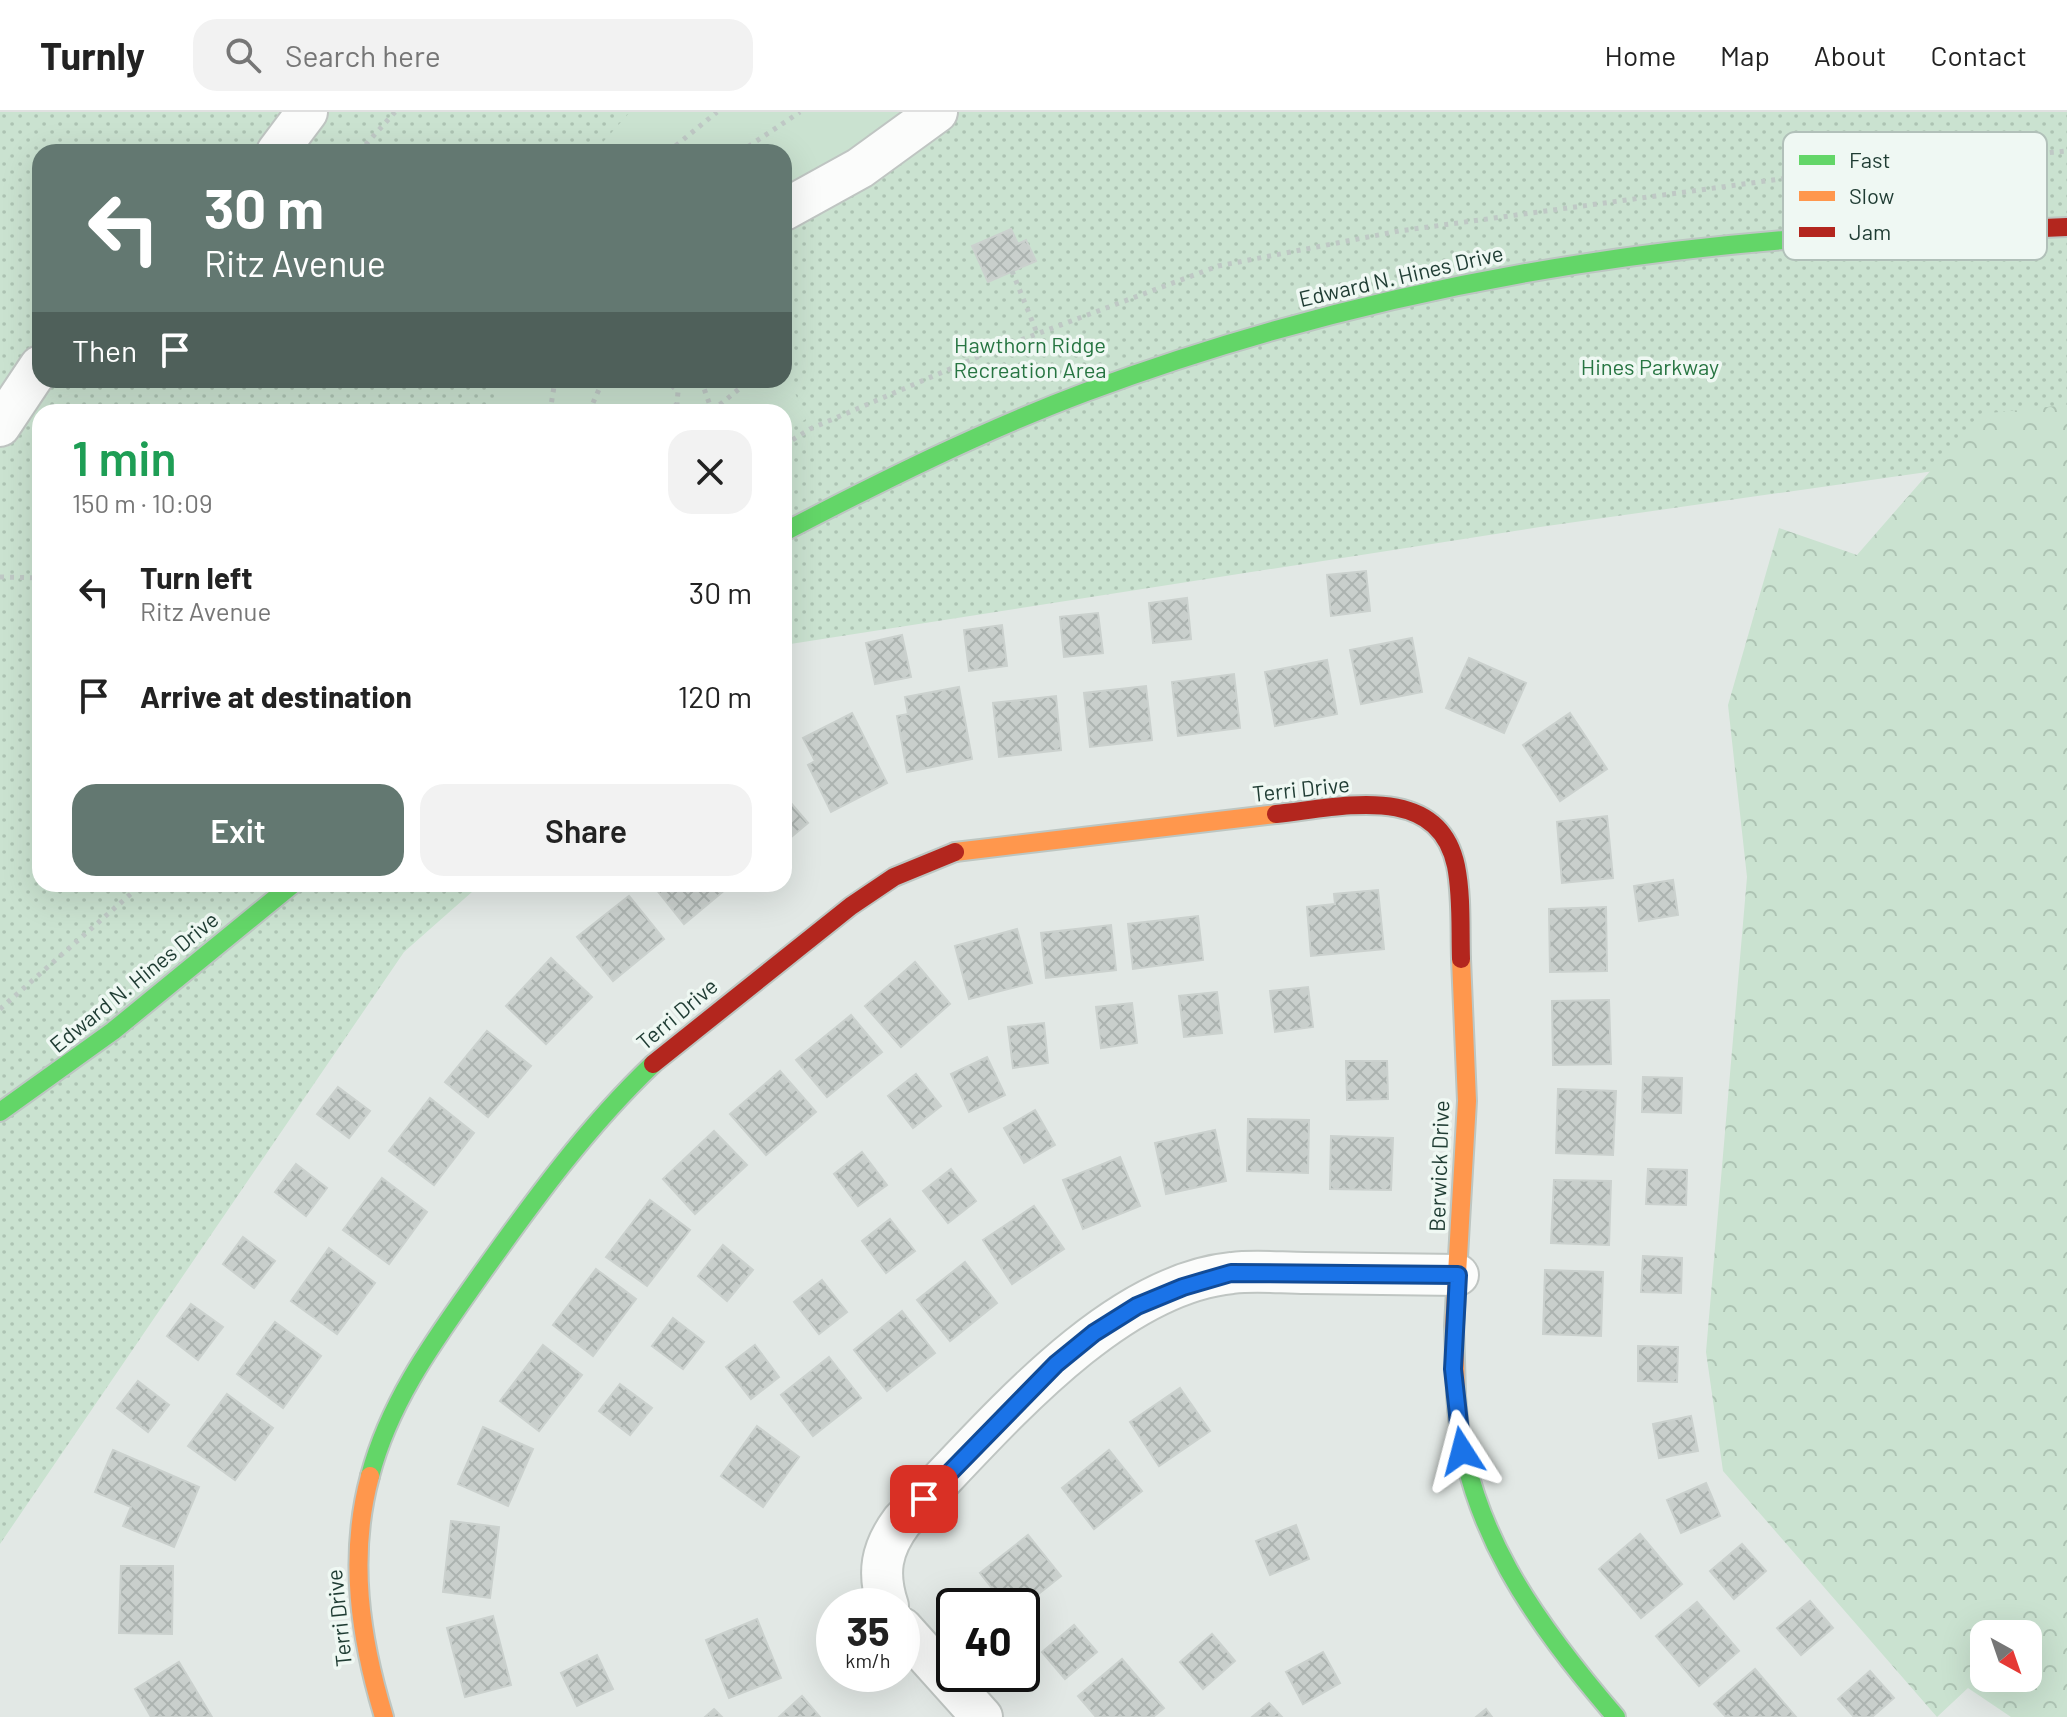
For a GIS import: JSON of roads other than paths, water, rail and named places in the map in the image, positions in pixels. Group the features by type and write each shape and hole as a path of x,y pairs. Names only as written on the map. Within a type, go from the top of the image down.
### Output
{"street":[{"path":"283,144 307,112"},
{"path":"792,206 860,168 937,112"},
{"name":"Edward N. Hines Drive","path":"2047,228 2067,227"},
{"name":"Edward N. Hines Drive","path":"792,528 953,447 1066,400 1206,352 1331,315 1490,278 1619,256 1783,240"},
{"path":"0,426 32,378"},
{"name":"Terri Drive","path":"384,1717 368,1670 361,1632 357,1555 360,1516 375,1457 394,1406 427,1350 553,1174 617,1099 689,1033 871,890 914,865 942,854 971,848 1380,803 1408,808 1428,820"},
{"name":"Berwick Drive","path":"1428,820 1447,840 1453,856 1459,907 1467,1120 1453,1369 1462,1451 1482,1518 1498,1557 1540,1628 1616,1717"},
{"name":"Edward N. Hines Drive","path":"0,1112 48,1081 154,1000 283,892"},
{"path":"885,1588 881,1569 884,1552 902,1521 1056,1364 1094,1333 1137,1306 1183,1287 1231,1273 1458,1275"},
{"path":"920,1648 982,1717"}],"park label":[{"name":"Hawthorn Ridge Recreation Area","path":"1030,358"},
{"name":"Hines Parkway","path":"1650,367"}]}
